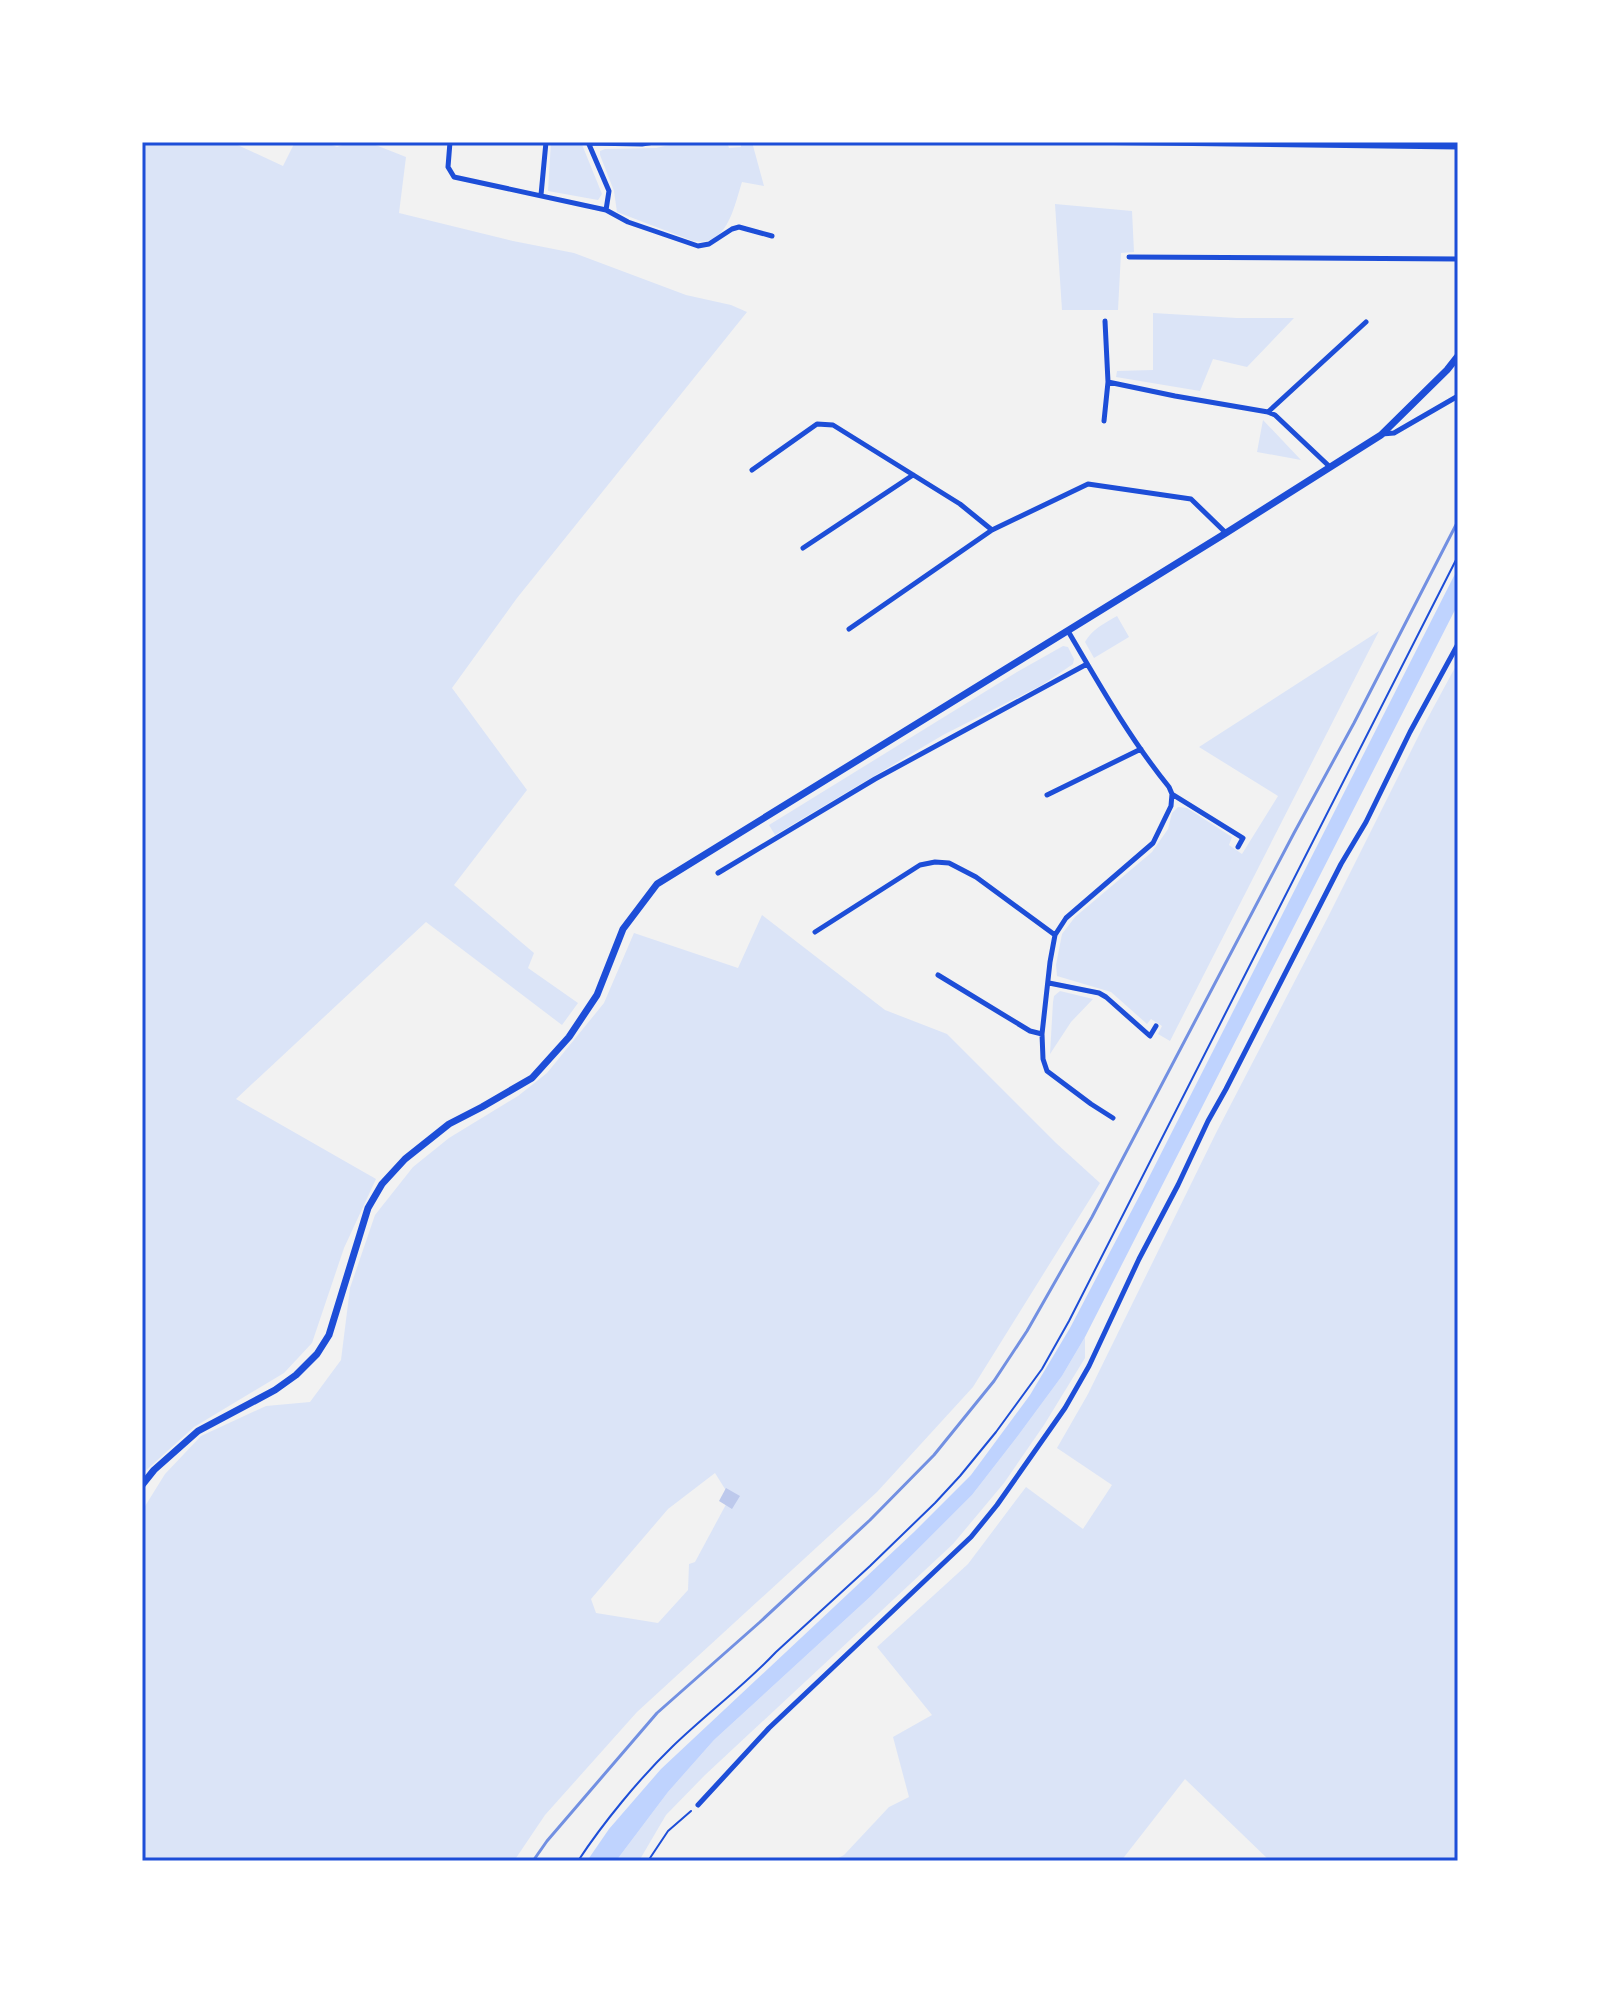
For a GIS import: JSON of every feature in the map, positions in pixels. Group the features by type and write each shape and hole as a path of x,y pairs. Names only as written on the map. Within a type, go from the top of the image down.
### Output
{"street":[{"path":"450,142 448,167 454,177 606,210 628,222 698,246 709,244 739,227 768,235 767,225"},
{"path":"541,195 546,142"},
{"path":"606,210 609,191 588,142 654,142"},
{"path":"1074,142 1458,147"},
{"path":"1129,257 1458,259"},
{"path":"1104,421 1108,382 1105,321"},
{"path":"1268,412 1366,322"},
{"path":"142,1485 154,1470 198,1431 275,1390 317,1354 329,1335 368,1208 382,1184 405,1159 449,1124 532,1078 569,1037 597,995 623,929 657,884 1381,435 1458,356"},
{"path":"1108,382 1268,412 1275,415 1330,467"},
{"path":"1381,435 1394,433 1458,396"},
{"path":"752,470 817,424 833,425 960,504 992,530"},
{"path":"803,548 913,475"},
{"path":"849,629 992,530 1088,484 1191,499 1226,533"},
{"path":"1068,631 1172,794 1171,806 1153,843 1066,918 1055,935 1050,962 1042,1034 1047,1071 1113,1118"},
{"path":"698,1805 769,1728 971,1537 1065,1408 1089,1366 1208,1121 1458,644"},
{"path":"718,873 875,779 1087,664"},
{"path":"1047,795 1141,749"},
{"path":"1172,794 1243,838 1238,847"},
{"path":"815,932 920,865 935,862 949,863 976,877 1055,935"},
{"path":"938,975 1030,1031 1042,1034"},
{"path":"1049,983 1099,993 1150,1036 1156,1026"}],"path":[{"path":"578,1861 633,1789 671,1748 756,1673 935,1503 996,1432 1042,1369 1458,556"},
{"path":"648,1861 668,1831 698,1805"}],"shaded area":[{"path":"142,142 231,142 283,166 295,142 324,142 337,147 351,142 368,142 406,157 399,213 574,253 686,295 731,305 747,312 517,598 452,688 527,790 454,885 534,953 528,968 578,1003 562,1025 426,922 236,1099 376,1179 344,1248 312,1343 284,1373 194,1427 142,1474"},
{"path":"551,142 581,142 602,194 598,200 548,191"},
{"path":"682,142 727,142 729,148 741,147 741,142 752,142 764,186 742,182 727,224 714,238 705,242 693,241 617,212 614,191 600,155 600,151 605,149 656,148"},
{"path":"1055,204 1132,211 1134,252 1121,253 1118,310 1062,310"},
{"path":"1153,313 1294,318 1247,367 1213,359 1200,391 1116,377 1117,371 1153,370"},
{"path":"1263,420 1301,460 1257,452"},
{"path":"1117,616 1129,637 1094,658 1085,642 1095,630"},
{"path":"1379,631 1170,1041 1158,1034 1162,1026 1151,1019 1147,1024 1111,992 1057,976 1062,934 1075,917 1152,852 1178,807 1187,808 1232,837 1229,845 1242,854 1278,796 1199,747"},
{"path":"1063,646 1068,647 1073,664 1042,685 943,735 775,835 769,825"},
{"path":"1458,662 1458,1861 1270,1861 1185,1779 1121,1861 832,1861 844,1855 889,1807 909,1797 893,1737 932,1715 877,1647 968,1564 1026,1487 1083,1529 1112,1485 1057,1448 1088,1394 1216,1133"},
{"path":"762,915 885,1010 947,1034 1100,1183 973,1387 877,1492 637,1712 545,1815 514,1861 142,1861 142,1511 165,1474 201,1436 266,1406 310,1402 341,1360 350,1288 375,1215 413,1167 449,1138 518,1096 547,1073 604,1003 634,933 738,968","holes":["715,1473 730,1497 695,1562 689,1564 688,1590 658,1623 596,1613 591,1599 668,1509"]},
{"path":"1060,991 1093,999 1071,1022 1050,1054 1053,1002"},
{"path":"1085,1337 1085,1358 1044,1425 1004,1483 953,1544 705,1775 666,1815 639,1861 616,1861 668,1792 714,1740 871,1596 972,1495 1062,1376"}],"water":[{"path":"1458,568 1458,604 1085,1337 1062,1376 972,1495 871,1596 714,1740 668,1792 616,1861 587,1861 609,1829 661,1769 971,1475 1030,1395 1070,1328 1142,1191"}],"building":[{"path":"726,1488 740,1496 732,1509 719,1501"}],"railway":[{"path":"533,1861 657,1713 870,1520 934,1455 994,1381 1027,1331 1092,1217 1458,521"}]}
